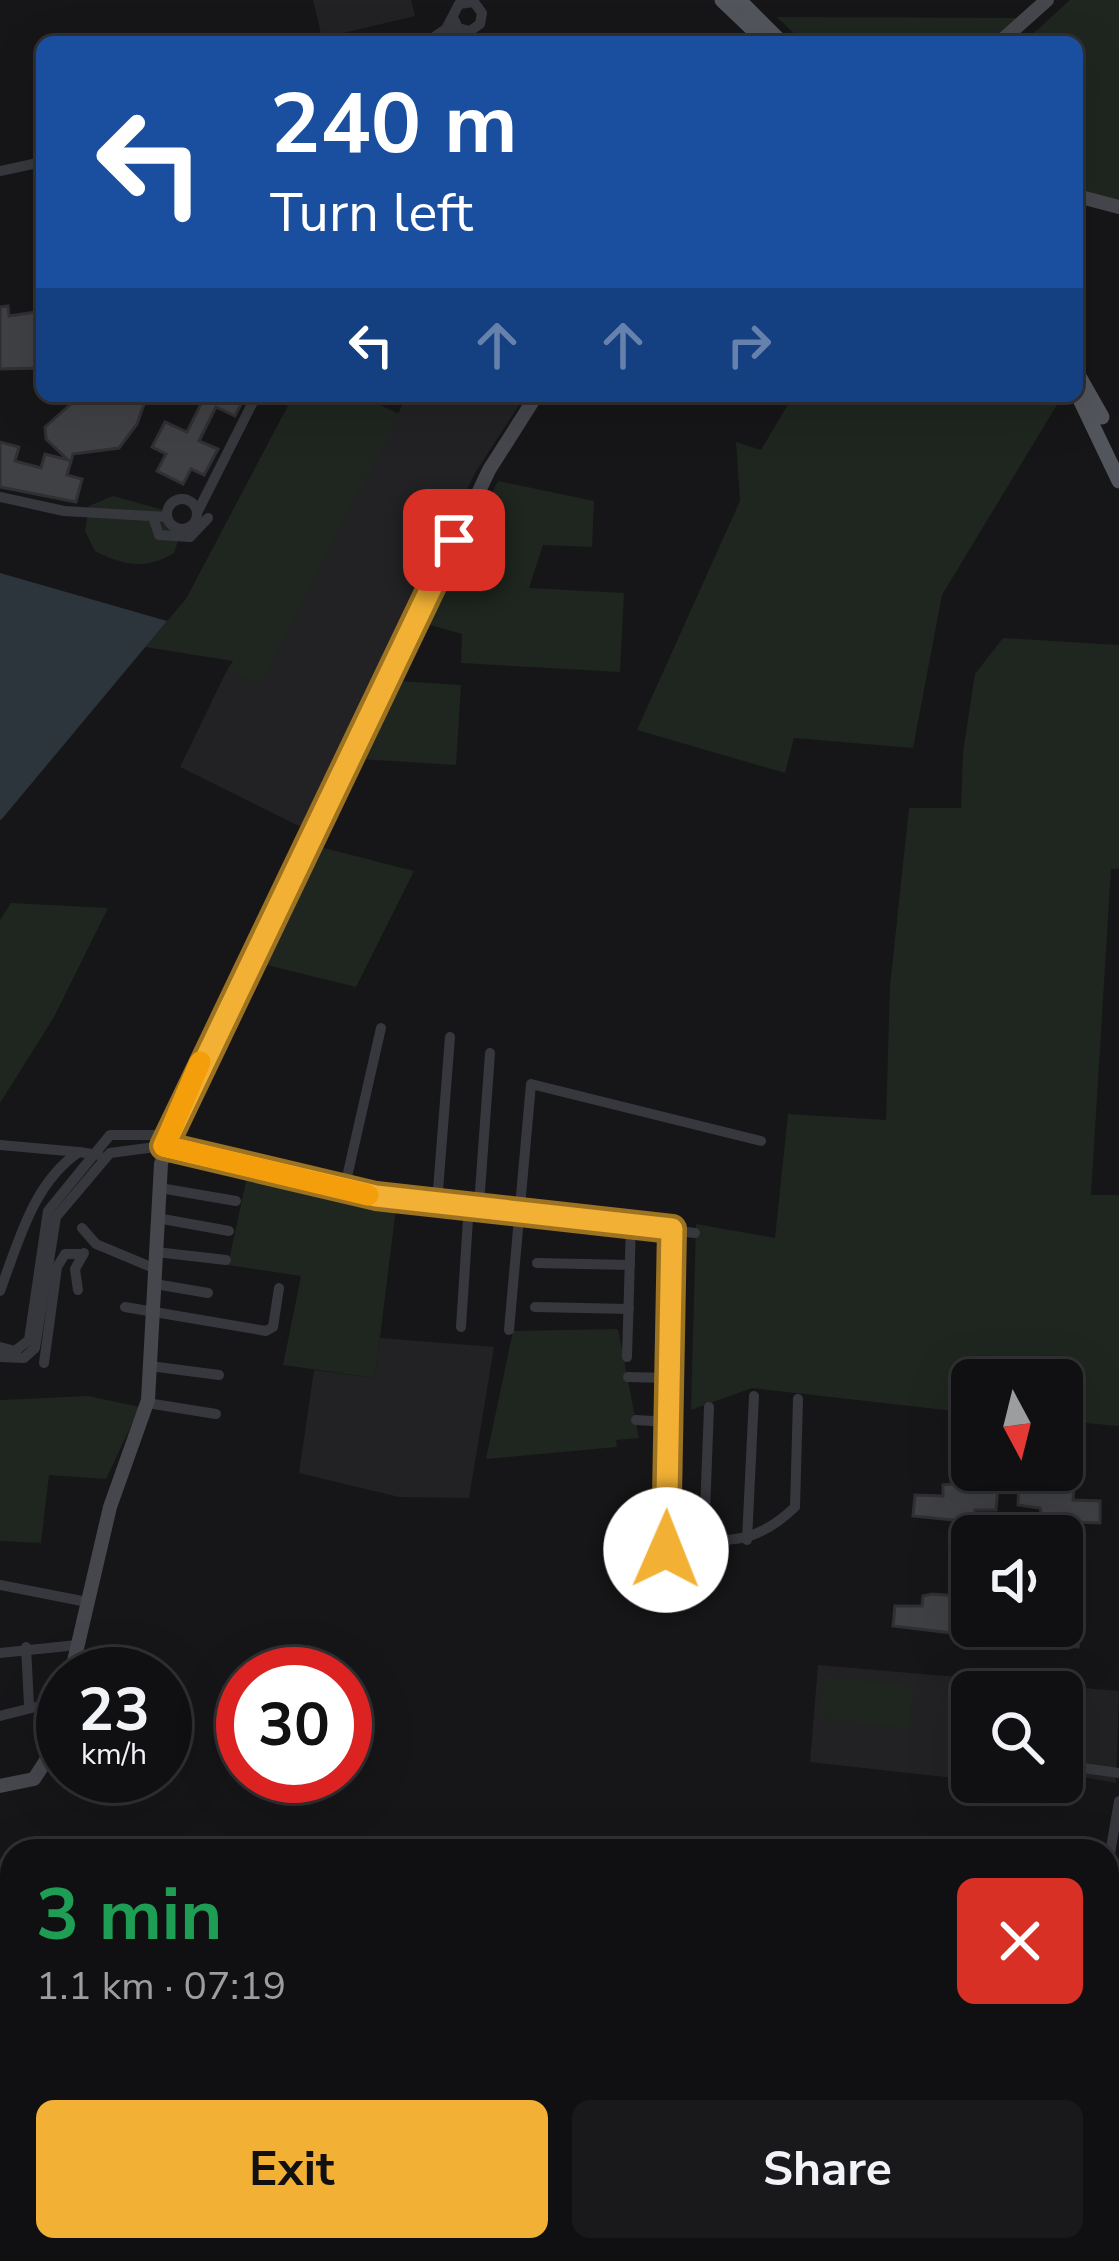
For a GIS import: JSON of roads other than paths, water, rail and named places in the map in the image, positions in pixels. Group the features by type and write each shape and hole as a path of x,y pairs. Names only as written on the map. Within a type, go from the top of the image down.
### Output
{"main road":[{"path":"722,0 768,36"},
{"path":"739,0 770,36"},
{"path":"1007,36 1047,0"},
{"path":"1083,198 1119,207"},
{"path":"1083,385 1119,458"},
{"path":"77,1645 110,1508 147,1403 165,1141 489,470 532,402"},
{"path":"1081,402 1119,481"},
{"path":"0,1786 36,1776"}],"street":[{"path":"448,36 467,1 484,4 480,24 470,31 456,22"},
{"path":"436,36 456,22"},
{"path":"0,171 36,163"},
{"path":"0,497 52,510 161,519 187,529 202,515 253,402"},
{"path":"161,519 182,500 202,515"},
{"path":"344,1190 381,1028"},
{"path":"437,1203 450,1037"},
{"path":"461,1327 490,1052"},
{"path":"509,1330 530,1084 760,1141"},
{"path":"27,1351 48,1211 100,1155 110,1135 165,1141 344,1190 695,1233"},
{"path":"0,1145 100,1155 165,1141"},
{"path":"0,1291 32,1208 59,1166 79,1152"},
{"path":"160,1188 236,1201"},
{"path":"157,1218 230,1231"},
{"path":"627,1357 631,1223"},
{"path":"82,1228 96,1244 156,1277 208,1293"},
{"path":"670,1594 672,1229"},
{"path":"78,1290 76,1269 83,1254 96,1244"},
{"path":"156,1252 226,1260"},
{"path":"44,1363 57,1267 64,1254 83,1254"},
{"path":"537,1263 630,1265"},
{"path":"125,1307 268,1331 279,1288"},
{"path":"535,1307 628,1309"},
{"path":"0,1347 27,1351"},
{"path":"0,1357 27,1351"},
{"path":"150,1366 219,1375"},
{"path":"628,1377 669,1378"},
{"path":"747,1540 754,1396"},
{"path":"667,1538 747,1540 769,1533 795,1507 798,1399"},
{"path":"147,1403 216,1414"},
{"path":"704,1539 709,1407"},
{"path":"636,1420 669,1422"},
{"path":"0,1585 87,1603"},
{"path":"0,1653 77,1645"},
{"path":"26,1647 29,1705"},
{"path":"0,1716 36,1704"},
{"path":"1083,1768 1119,1773"},
{"path":"1112,1839 1119,1801"}]}
